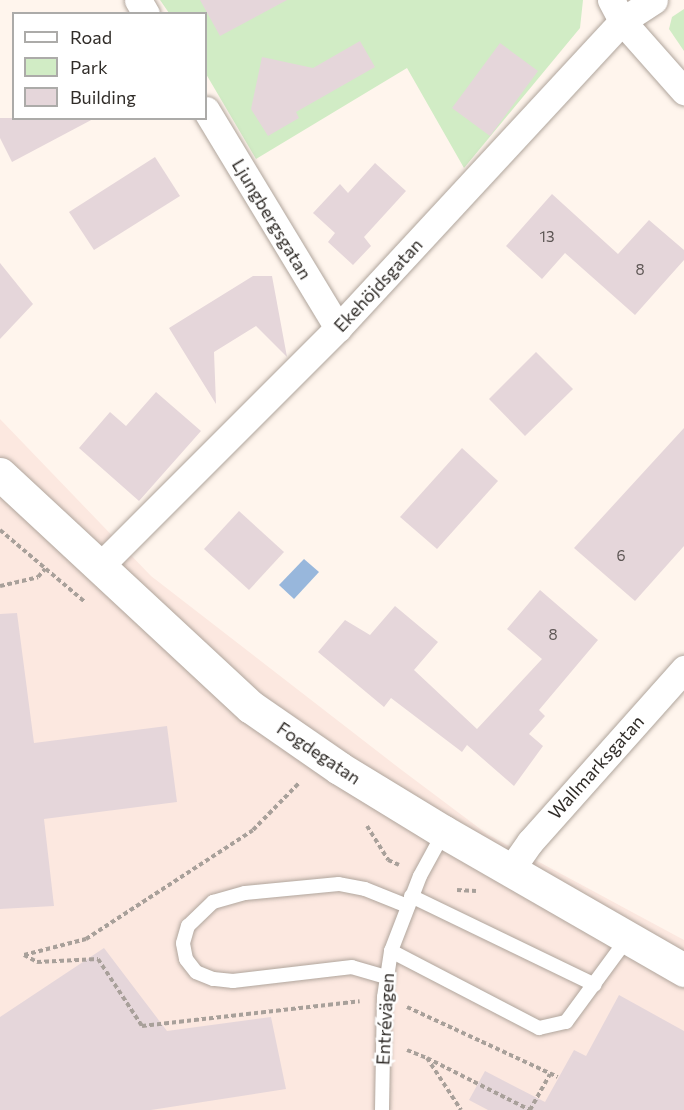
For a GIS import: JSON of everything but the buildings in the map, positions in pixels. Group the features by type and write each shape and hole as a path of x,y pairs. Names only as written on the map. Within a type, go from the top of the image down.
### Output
{"street":[{"name":"Ekehöjdsgatan","path":"98,568 338,328 616,11 654,0"},
{"path":"616,11 684,92"},
{"name":"Ljungbergsgatan","path":"207,113 338,328"},
{"name":"Fogdegatan","path":"0,474 98,568 251,707 339,768 444,832 684,970"},
{"name":"Wallmarksgatan","path":"511,869 530,842 684,669"}],"lane":[{"name":"Entrévägen","path":"382,1110 384,997 391,951 409,901 444,832"},
{"path":"386,977 352,967 233,981 213,979 196,972 186,959 183,943 188,926 213,902 246,893 339,884 409,901 595,985"},
{"path":"391,951 539,1028 566,1022 627,939"}],"path":[{"path":"0,586 38,577 45,569"},
{"path":"67,960 37,962 24,955 86,939 253,830 304,777"},
{"path":"384,997 558,1077"},
{"path":"400,1048 427,1058 530,1110 550,1074"},
{"path":"427,1058 461,1110"}],"shaded area":[{"path":"0,419 151,576 399,768 487,834 684,940 684,1110 0,1110"}],"green space":[{"path":"160,0 583,0 580,28 464,168 407,68 256,159 207,76 207,12 168,12"},
{"path":"684,9 684,51 669,29 672,17"}],"water":[{"path":"304,559 319,572 294,599 279,585"}]}
